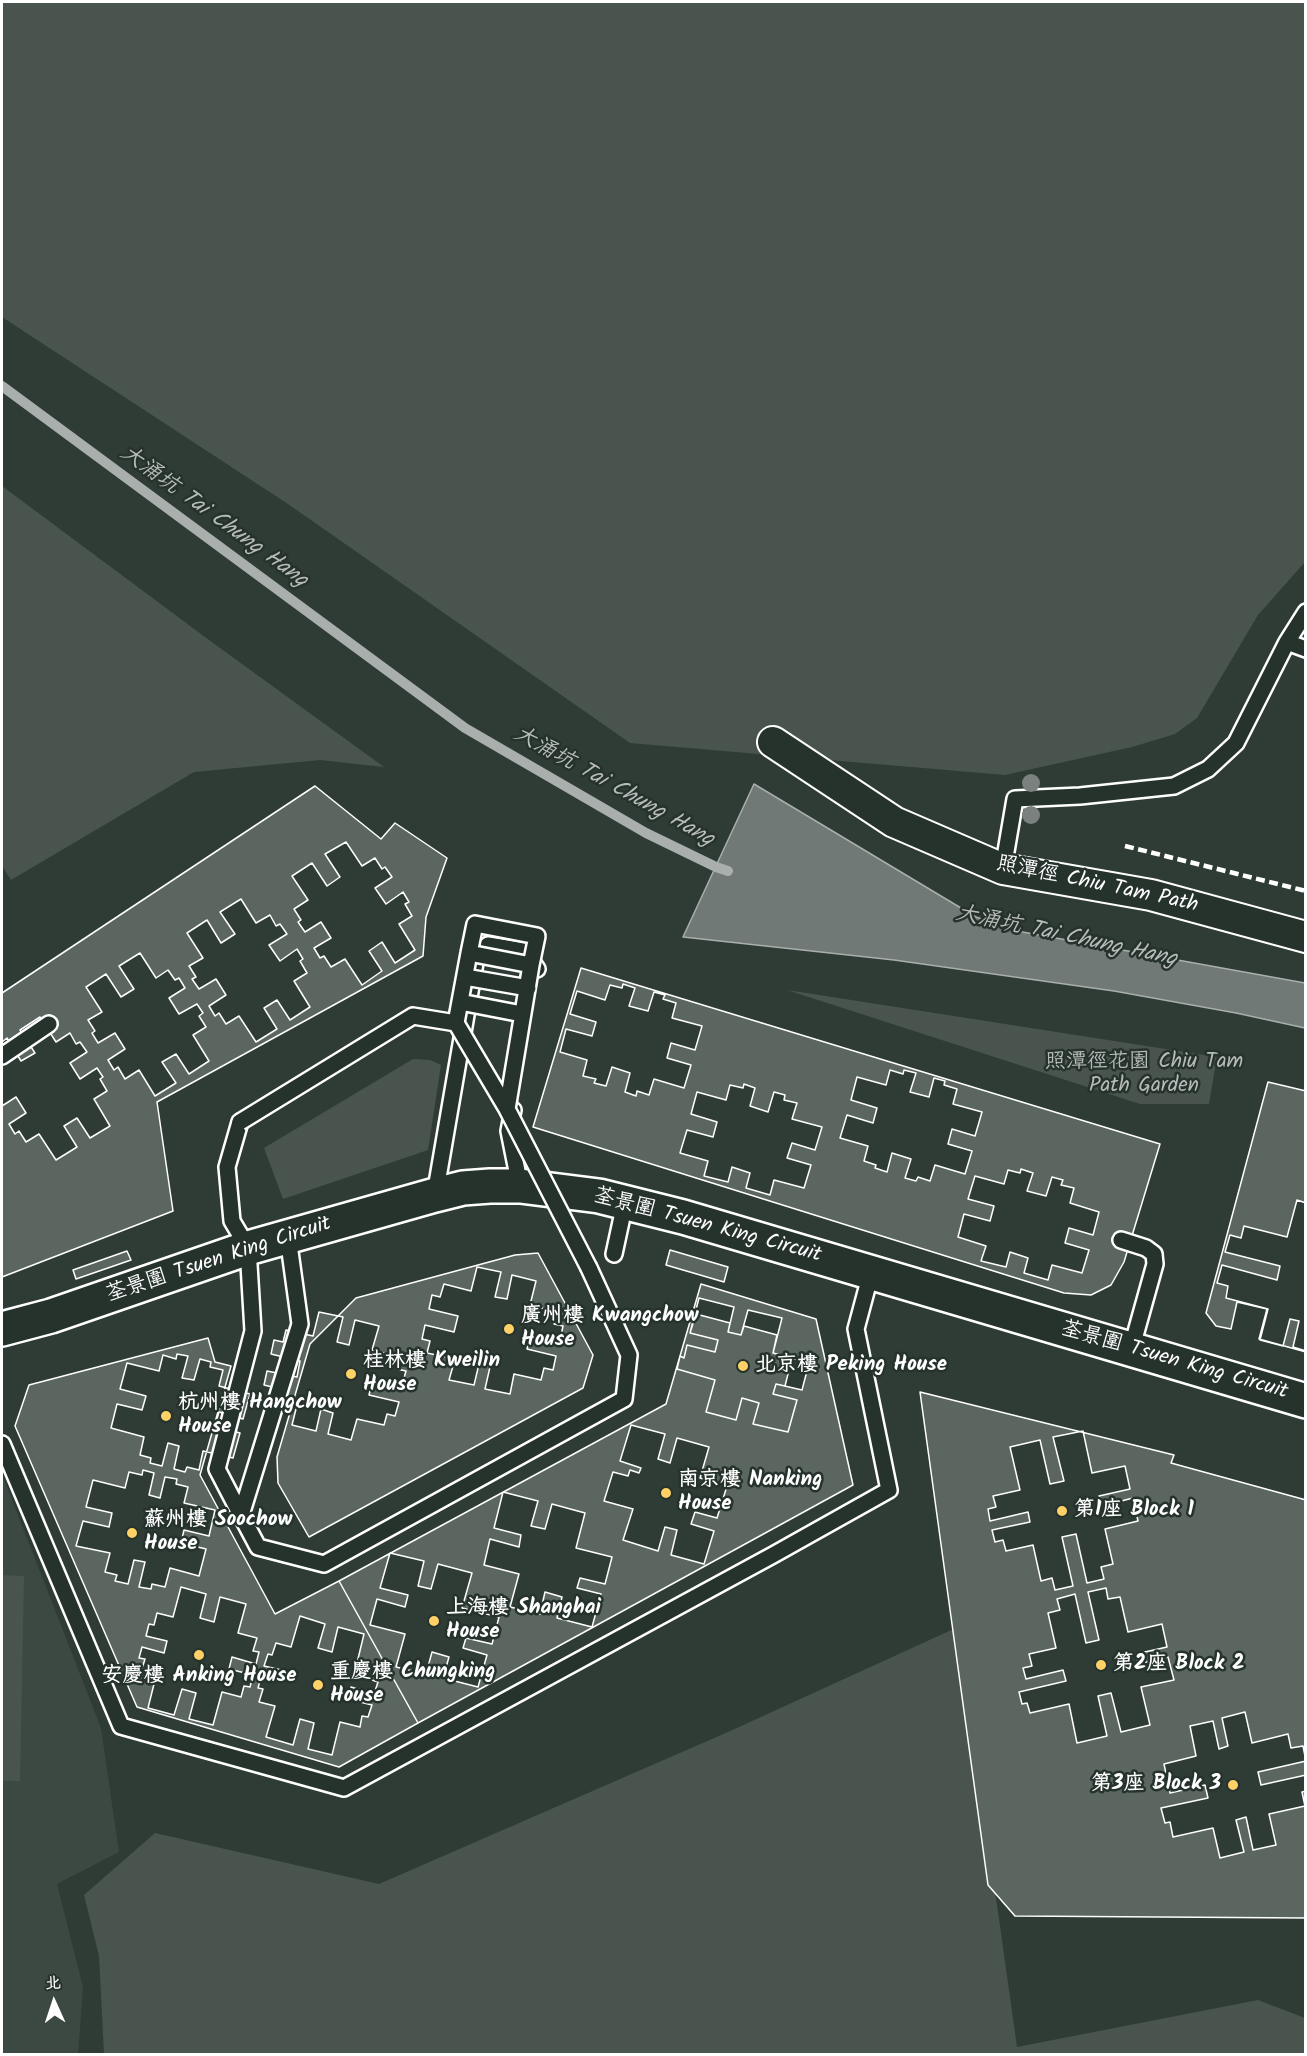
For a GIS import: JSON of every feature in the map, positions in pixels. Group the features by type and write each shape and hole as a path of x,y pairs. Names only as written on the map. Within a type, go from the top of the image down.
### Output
{"street":[{"name":"照潭徑 Chiu Tam Path","path":"773,742 894,822 1003,869 1151,895 1305,936"},
{"name":"荃景圍 Tsuen King Circuit","path":"2,1329 51,1316 248,1248 435,1195 463,1188 520,1186 599,1196 683,1217 1305,1401"}],"lane":[{"path":"1003,869 1015,799 1080,796 1174,786 1208,769 1236,743 1287,642 1305,612"},
{"path":"1287,642 1305,649"},
{"path":"456,1023 413,1016 240,1122 227,1167 232,1221 248,1248 253,1331 217,1469 258,1547 324,1564 624,1399 629,1355 589,1268 507,1109 456,1023 475,924 537,936 507,1109"},
{"path":"435,1195 476,957 488,945 525,951 537,968 509,1131 520,1186"},
{"path":"469,953 531,965"},
{"path":"465,977 528,988"},
{"path":"460,1002 522,1014"},
{"path":"2,1056 49,1024"},
{"path":"614,1254 625,1203"},
{"path":"241,1515 300,1324 288,1237"},
{"path":"1121,1240 1146,1248 1154,1254 1155,1264 1131,1350"},
{"path":"2,1444 121,1726 344,1788 889,1490 856,1329 871,1273"}],"shaded area":[{"path":"754,784 976,917 1017,931 1305,983 1305,1028 1114,991 894,960 683,937"},
{"path":"2,1474 101,1728 119,1852 57,1884 83,1987 78,2054 2,2054"}],"green space":[{"path":"2,2 1305,2 1305,562 1258,615 1197,718 1175,734 1132,747 1005,775 630,743 288,504 2,317"},
{"path":"2,486 384,767 320,760 194,772 11,880 2,866"},
{"name":"照潭徑花園 Chiu Tam Path Garden","path":"787,990 1217,1057 1209,1104 1140,1104"},
{"path":"413,1059 430,1060 441,1065 428,1150 283,1199 264,1148"},
{"path":"2,1575 24,1576 20,1781 2,1781"},
{"path":"958,1627 1017,2047 1258,2000 1305,2018 1305,2054 104,2054 99,1956 84,1895 155,1833 379,1884 728,1732"}],"building":[{"path":"315,786 381,839 395,823 447,858 426,917 423,956 157,1102 173,1211 2,1277 2,993"},
{"path":"346,842 362,866 375,858 382,869 385,867 392,877 375,888 386,904 403,892 409,902 405,904 412,916 399,924 415,950 395,963 382,942 369,951 382,971 362,985 345,959 331,967 324,956 320,958 314,948 331,938 321,922 305,932 298,922 301,920 294,909 308,900 292,876 312,863 327,886 340,877 325,854"},
{"path":"241,899 256,923 270,915 276,926 280,924 287,934 269,945 280,961 297,949 303,959 300,961 307,973 294,981 310,1007 290,1020 277,1000 264,1008 277,1029 256,1042 239,1016 226,1024 219,1013 215,1016 209,1006 226,995 216,979 199,989 192,979 196,977 189,966 203,958 187,933 207,920 221,943 235,934 220,912"},
{"path":"140,953 156,978 168,970 175,980 179,978 185,988 169,998 179,1014 197,1004 203,1013 199,1016 206,1027 193,1035 209,1061 189,1074 176,1054 162,1062 176,1083 155,1096 139,1070 125,1079 118,1067 114,1070 108,1060 125,1049 115,1033 98,1043 92,1033 95,1031 88,1020 102,1012 86,987 106,974 121,997 134,989 119,966"},
{"path":"581,968 1160,1144 1124,1262 1111,1285 1091,1295 1064,1293 533,1127"},
{"path":"623,984 635,988 629,1006 648,1011 654,992 665,995 663,999 676,1003 672,1018 702,1026 695,1050 671,1043 667,1058 691,1065 684,1088 654,1079 649,1095 637,1091 636,1096 625,1092 630,1073 612,1067 606,1086 594,1083 596,1079 583,1076 587,1060 560,1052 566,1029 592,1036 596,1022 570,1014 577,991 605,1000 610,985 622,988"},
{"path":"40,1017 56,1042 70,1033 76,1044 80,1042 87,1052 70,1063 80,1079 97,1068 103,1077 100,1079 107,1091 94,1099 110,1126 90,1138 77,1118 64,1126 77,1147 56,1160 39,1134 26,1142 19,1131 15,1134 9,1124 26,1113 16,1097 2,1106 2,1042 7,1038 21,1061 35,1053 20,1030"},
{"path":"890,1070 903,1074 904,1070 916,1073 910,1092 929,1097 934,1078 945,1081 944,1085 957,1089 953,1104 982,1112 975,1136 952,1129 948,1144 972,1151 965,1174 935,1165 930,1181 918,1177 916,1181 905,1178 911,1159 892,1153 887,1172 864,1161 868,1146 840,1138 847,1115 873,1123 877,1108 851,1100 857,1077 886,1085"},
{"path":"1268,1082 1306,1091 1306,1352 1259,1339 1267,1309 1237,1302 1231,1329 1216,1326 1206,1313"},
{"path":"744,1084 755,1088 750,1106 768,1112 774,1092 785,1095 784,1100 797,1103 792,1119 822,1127 815,1150 792,1143 787,1158 811,1165 804,1188 774,1180 770,1195 746,1188 750,1173 732,1167 728,1182 704,1176 708,1161 680,1153 687,1130 713,1137 717,1122 691,1114 697,1092 726,1100 730,1085 743,1088"},
{"path":"1021,1169 1033,1173 1027,1191 1046,1196 1052,1177 1063,1180 1061,1185 1074,1188 1070,1203 1099,1212 1093,1235 1069,1228 1065,1243 1089,1250 1082,1273 1052,1265 1048,1280 1024,1273 1028,1258 1010,1252 1006,1267 981,1261 986,1246 958,1237 964,1214 990,1221 994,1206 968,1199 975,1176 1004,1184 1008,1170 1020,1173"},
{"path":"1297,1200 1306,1203 1306,1351 1293,1347 1299,1321 1290,1319 1283,1346 1260,1340 1268,1309 1226,1298 1228,1286 1217,1283 1222,1265 1277,1280 1280,1266 1225,1252 1230,1235 1241,1238 1244,1226 1287,1237"},
{"path":"670,1250 728,1267 724,1282 666,1265"},
{"path":"127,1251 131,1260 76,1279 73,1270"},
{"path":"538,1253 593,1355 583,1388 309,1537 278,1483 277,1457 310,1344 356,1298 515,1255"},
{"name":"廣州樓 Kwangchow House","path":"477,1267 501,1272 495,1297 507,1299 512,1275 536,1281 530,1305 557,1312 554,1324 563,1326 560,1340 531,1333 527,1349 556,1356 553,1370 544,1368 541,1380 514,1374 510,1394 485,1389 490,1367 479,1364 474,1385 449,1380 455,1359 427,1353 430,1341 422,1339 425,1325 454,1332 458,1316 429,1309 432,1295 440,1297 444,1284 471,1291"},
{"path":"701,1284 816,1319 853,1485 418,1723 339,1581 666,1404"},
{"name":"北京樓 Peking House","path":"699,1298 734,1307 728,1332 741,1335 748,1310 782,1318 773,1353 809,1363 802,1390 776,1384 773,1394 797,1400 788,1432 753,1424 759,1403 742,1398 736,1420 706,1412 715,1380 677,1369 680,1356 684,1358 687,1345 715,1352 718,1340 690,1333"},
{"name":"桂林樓 Kweilin House","path":"319,1312 343,1317 337,1342 349,1345 355,1320 379,1326 372,1350 400,1357 397,1369 406,1371 402,1385 373,1378 369,1395 399,1402 395,1416 387,1414 384,1425 357,1419 351,1440 328,1434 333,1413 321,1409 316,1431 292,1425 297,1405 269,1398 272,1387 264,1385 267,1371 297,1377 300,1361 271,1354 274,1340 283,1342 286,1330 313,1336"},
{"name":"北京樓 Peking House","path":"696,1314 730,1323 728,1332 741,1335 744,1326 777,1335 773,1353 792,1358 785,1386 776,1384 773,1394 797,1400 788,1432 753,1424 759,1403 742,1398 736,1420 706,1412 715,1380 677,1369 680,1356 684,1358 687,1345 715,1352 718,1340 690,1333"},
{"path":"208,1338 215,1362 231,1366 200,1475 275,1614 339,1581 418,1723 339,1767 137,1707 15,1426 29,1385"},
{"name":"杭州樓 Hangchow House","path":"177,1354 188,1356 182,1378 194,1380 200,1359 211,1362 210,1367 223,1370 219,1386 250,1394 243,1419 219,1412 215,1426 240,1433 233,1458 203,1451 199,1470 187,1467 185,1472 174,1469 179,1446 168,1443 162,1466 150,1463 151,1458 140,1455 144,1437 111,1428 117,1404 142,1410 146,1396 120,1389 127,1363 159,1371 163,1355 176,1359"},
{"path":"920,1392 1174,1455 1171,1463 1306,1500 1306,1918 1015,1916 988,1885"},
{"name":"南京樓 Nanking House","path":"631,1425 665,1434 658,1459 670,1463 677,1438 709,1447 700,1478 727,1486 717,1518 695,1512 691,1524 714,1531 704,1564 671,1555 677,1530 665,1527 658,1551 623,1540 633,1509 604,1501 613,1472 628,1476 630,1470 639,1473 641,1468 620,1461"},
{"name":"第1座 Block 1","path":"1083,1431 1092,1473 1125,1466 1130,1489 1099,1496 1102,1506 1133,1498 1138,1521 1105,1529 1113,1564 1101,1567 1104,1579 1087,1583 1076,1534 1062,1537 1073,1586 1055,1590 1052,1578 1041,1581 1033,1545 1006,1551 1003,1540 995,1542 992,1530 1030,1522 1028,1512 990,1521 988,1509 996,1507 993,1496 1020,1490 1010,1447 1040,1440 1050,1484 1064,1481 1053,1437"},
{"name":"蘇州樓 Soochow House","path":"143,1470 154,1473 149,1495 160,1498 165,1477 177,1479 176,1484 188,1487 184,1503 215,1510 209,1536 184,1530 181,1543 206,1549 199,1576 170,1568 165,1587 152,1584 151,1589 139,1587 145,1562 134,1560 128,1584 115,1581 117,1575 105,1572 110,1553 76,1546 83,1521 109,1527 112,1513 86,1507 93,1480 125,1488 129,1472 142,1475"},
{"path":"503,1492 538,1501 531,1526 545,1529 552,1504 585,1513 576,1548 612,1557 605,1584 580,1578 577,1588 601,1594 592,1627 557,1618 562,1597 545,1592 540,1614 510,1607 519,1574 484,1565 490,1539 519,1547 521,1535 494,1528"},
{"name":"上海樓 Shanghai House","path":"390,1553 424,1561 418,1586 431,1589 438,1564 472,1573 462,1608 499,1617 492,1644 466,1638 463,1648 487,1655 478,1687 443,1678 449,1657 432,1652 426,1674 396,1667 405,1634 370,1625 377,1599 405,1607 408,1595 380,1588"},
{"name":"安慶樓 Anking House","path":"181,1587 206,1594 200,1618 214,1622 220,1597 246,1604 238,1633 257,1638 253,1651 259,1652 256,1664 232,1657 229,1669 253,1675 250,1687 244,1686 241,1697 222,1692 213,1725 189,1719 196,1693 182,1689 174,1715 148,1708 156,1676 141,1672 145,1659 139,1658 142,1647 164,1653 167,1641 146,1636 149,1624 154,1625 157,1613 173,1617"},
{"name":"第2座 Block 2","path":"1106,1588 1108,1599 1120,1597 1128,1632 1162,1624 1167,1647 1136,1654 1138,1664 1168,1657 1174,1680 1141,1687 1150,1725 1121,1732 1111,1693 1098,1696 1107,1736 1077,1743 1069,1704 1030,1713 1027,1703 1022,1704 1019,1692 1066,1681 1063,1670 1026,1679 1023,1668 1032,1666 1029,1654 1056,1648 1048,1613 1060,1610 1057,1599 1075,1594 1086,1643 1099,1640 1088,1592"},
{"name":"重慶樓 Chungking House","path":"300,1616 325,1624 318,1648 332,1652 338,1627 364,1634 357,1663 375,1668 372,1680 378,1682 374,1694 351,1687 348,1699 372,1705 368,1717 362,1716 360,1727 340,1722 332,1755 308,1749 314,1723 300,1719 293,1745 266,1737 275,1706 259,1702 263,1689 258,1688 261,1677 282,1682 286,1671 264,1666 268,1654 272,1655 276,1643 291,1647"},
{"name":"第3座 Block 3","path":"1245,1712 1252,1743 1288,1734 1291,1748 1303,1746 1306,1761 1258,1772 1261,1785 1306,1775 1306,1791 1302,1792 1305,1806 1269,1814 1276,1845 1253,1850 1246,1817 1236,1820 1244,1852 1220,1858 1213,1828 1173,1837 1170,1822 1165,1823 1161,1808 1208,1798 1205,1785 1170,1793 1164,1764 1196,1756 1190,1726 1213,1721 1219,1749 1228,1746 1222,1718"}],"waterway":[{"name":"大涌坑 Tai Chung Hang","path":"2,386 465,728 646,833 728,871"}],"railway":[{"path":"1125,846 1306,891"}],"place":[{"name":"廣州樓 Kwangchow House","path":"509,1329"},
{"name":"北京樓 Peking House","path":"743,1366"},
{"name":"桂林樓 Kweilin House","path":"351,1374"},
{"name":"杭州樓 Hangchow House","path":"166,1416"},
{"name":"南京樓 Nanking House","path":"666,1493"},
{"name":"第1座 Block 1","path":"1062,1511"},
{"name":"蘇州樓 Soochow House","path":"132,1533"},
{"name":"上海樓 Shanghai House","path":"434,1621"},
{"name":"安慶樓 Anking House","path":"199,1655"},
{"name":"第2座 Block 2","path":"1101,1665"},
{"name":"重慶樓 Chungking House","path":"318,1685"},
{"name":"第3座 Block 3","path":"1233,1785"}]}
